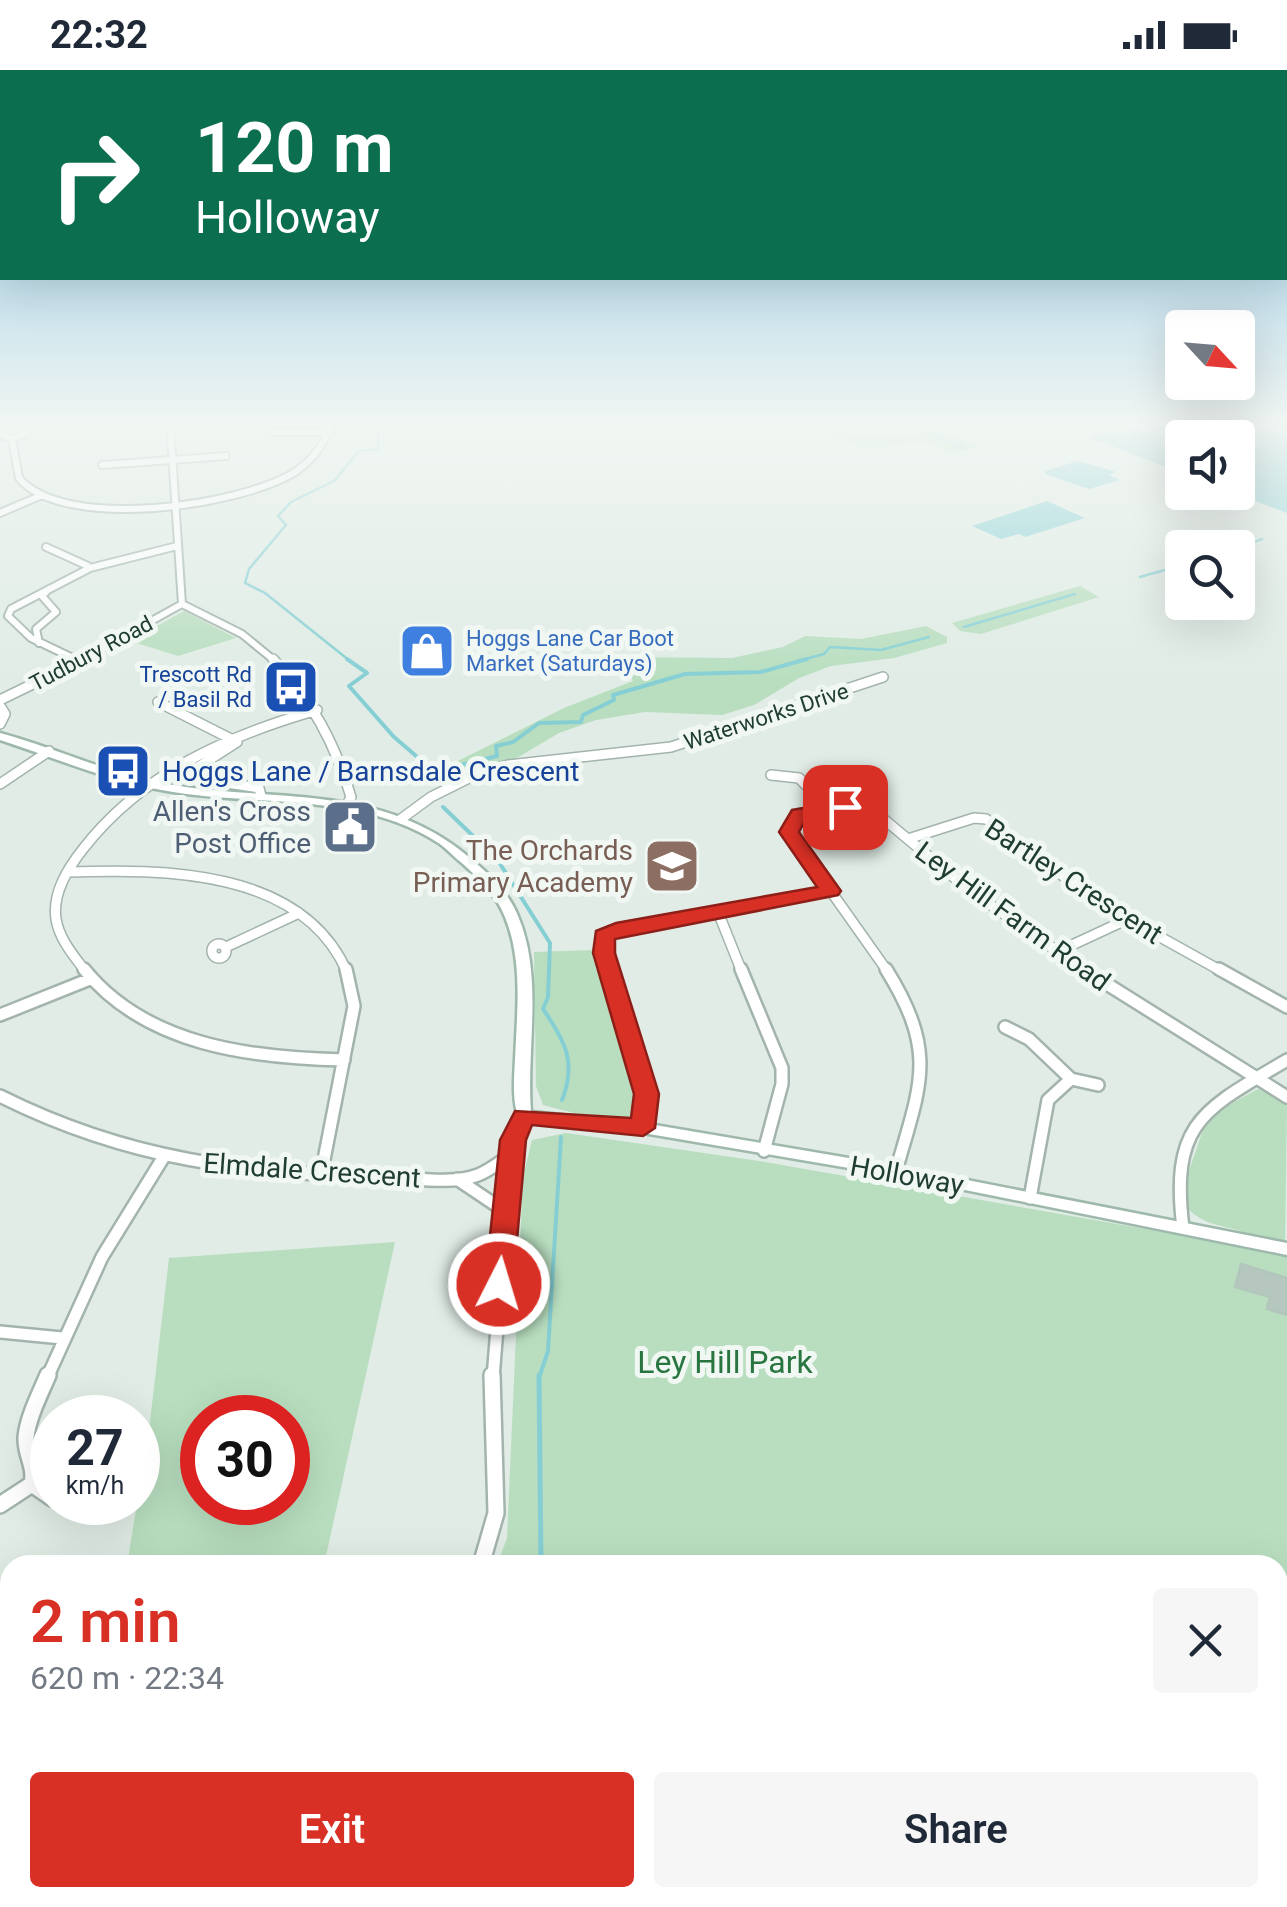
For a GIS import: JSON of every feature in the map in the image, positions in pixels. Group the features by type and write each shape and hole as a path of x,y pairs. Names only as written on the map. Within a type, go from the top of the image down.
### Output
{"street":[{"path":"174,509 182,604 242,637 288,674 317,710 340,754 351,797 347,805"},
{"path":"79,661 40,644 8,616 11,609 89,566 178,546"},
{"path":"46,547 89,566"},
{"path":"40,644 36,628 56,612 42,596 54,583"},
{"name":"Tudbury Road","path":"0,724 5,714 0,703 123,640 182,604"},
{"name":"Waterworks Drive","path":"401,819 431,797 479,772 508,765 650,755 883,677"},
{"path":"158,702 237,742 198,765 192,771 194,778 259,788 261,796"},
{"path":"317,710 230,738 150,784 100,824 68,872 56,908 60,935 90,979 131,1012 187,1038 270,1056 344,1060"},
{"path":"0,736 150,784 217,795 347,805 401,819 444,842 470,862 498,893 512,916 521,960 524,1116 511,1156 492,1356 496,1513 484,1555"},
{"path":"0,784 49,751"},
{"path":"771,775 798,778 826,807 798,814 789,832 912,1013 922,1060 896,1171"},
{"name":"Ley Hill Farm Road","path":"826,807 864,810 882,816 964,886 1057,952 1166,1026 1287,1097"},
{"name":"Bartley Crescent","path":"908,839 974,818 986,819 1101,904 1287,1008"},
{"path":"68,872 170,871 236,883 286,904 328,937 343,961 354,992 321,1175"},
{"path":"643,1128 647,1094 604,953 604,936 616,930 830,891"},
{"path":"718,912 782,1068 782,1084 764,1151"},
{"path":"226,947 299,913"},
{"path":"1057,952 1128,919"},
{"path":"0,1015 90,979"},
{"path":"1005,1026 1029,1039 1071,1079 1098,1085"},
{"path":"1183,1228 1180,1171 1186,1136 1196,1118 1287,1060"},
{"path":"1030,1198 1048,1100 1056,1088 1071,1079"},
{"name":"Elmdale Crescent","path":"0,1096 94,1138 163,1158 253,1172 457,1179 478,1175 511,1156"},
{"name":"Holloway","path":"524,1116 643,1128 896,1171 1287,1249"},
{"path":"41,1395 78,1298 126,1208 163,1158"},
{"name":"Elmdale Crescent","path":"457,1179 506,1212"},
{"path":"0,1332 62,1338"},
{"path":"30,1424 26,1435 30,1460"},
{"path":"0,1505 30,1485"}],"green space":[{"path":"1080,586 1099,597 981,634 960,631 952,623"},
{"path":"184,611 236,638 178,656 130,641"},
{"path":"926,626 947,637 947,643 894,658 831,666 799,678 754,705 722,715 645,712 596,720 559,733 510,762 451,774 444,768 564,708 633,681 621,657 732,658 783,647 805,636 861,639"},
{"path":"596,950 593,959 637,1094 633,1118 578,1114 543,1105 536,1086 534,952"},
{"path":"1258,1089 1287,1103 1285,1248 1205,1221 1179,1200 1205,1124 1216,1112"},
{"name":"Ley Hill Park","path":"566,1133 765,1162 1287,1254 1287,1555 501,1555 507,1538 523,1177 532,1140"},
{"path":"395,1242 326,1555 129,1555 134,1525 160,1525 160,1395 153,1395 169,1258"}],"water":[{"path":"1024,509 1064,509 1085,518 1025,537 1019,534 1001,539 972,526"}],"building":[{"path":"1241,1264 1287,1278 1287,1315 1267,1309 1270,1297 1235,1287"}],"waterway":[{"path":"285,509 278,516 286,525 249,569 245,583 265,593 350,661"},
{"path":"1255,542 1262,539"},
{"path":"1140,577 1165,570"},
{"path":"964,627 1075,594"},
{"path":"798,661 824,654 830,647 881,650 929,637"},
{"path":"347,659 367,673 349,686 394,737 422,761"},
{"path":"453,767 497,756 496,746 513,742 539,723 581,722 583,715 614,700 613,695 685,674 761,672 807,659"},
{"path":"443,807 497,859 550,943 548,997 543,1009 566,1052 568,1074 562,1100"},
{"path":"539,1378 548,1351 561,1137"},
{"path":"539,1378 541,1555"}],"place":[{"name":"Hoggs Lane Car Boot Market (Saturdays)","path":"427,651"},
{"name":"Trescott Rd / Basil Rd","path":"291,687"},
{"name":"Hoggs Lane / Barnsdale Crescent","path":"123,771"},
{"name":"Allen's Cross Post Office","path":"350,827"},
{"name":"The Orchards Primary Academy","path":"672,866"}],"route":[{"path":"499,1284 513,1140 524,1116 643,1128 647,1094 604,953 604,936 616,930 830,891 789,832 798,814 845,807"}]}
